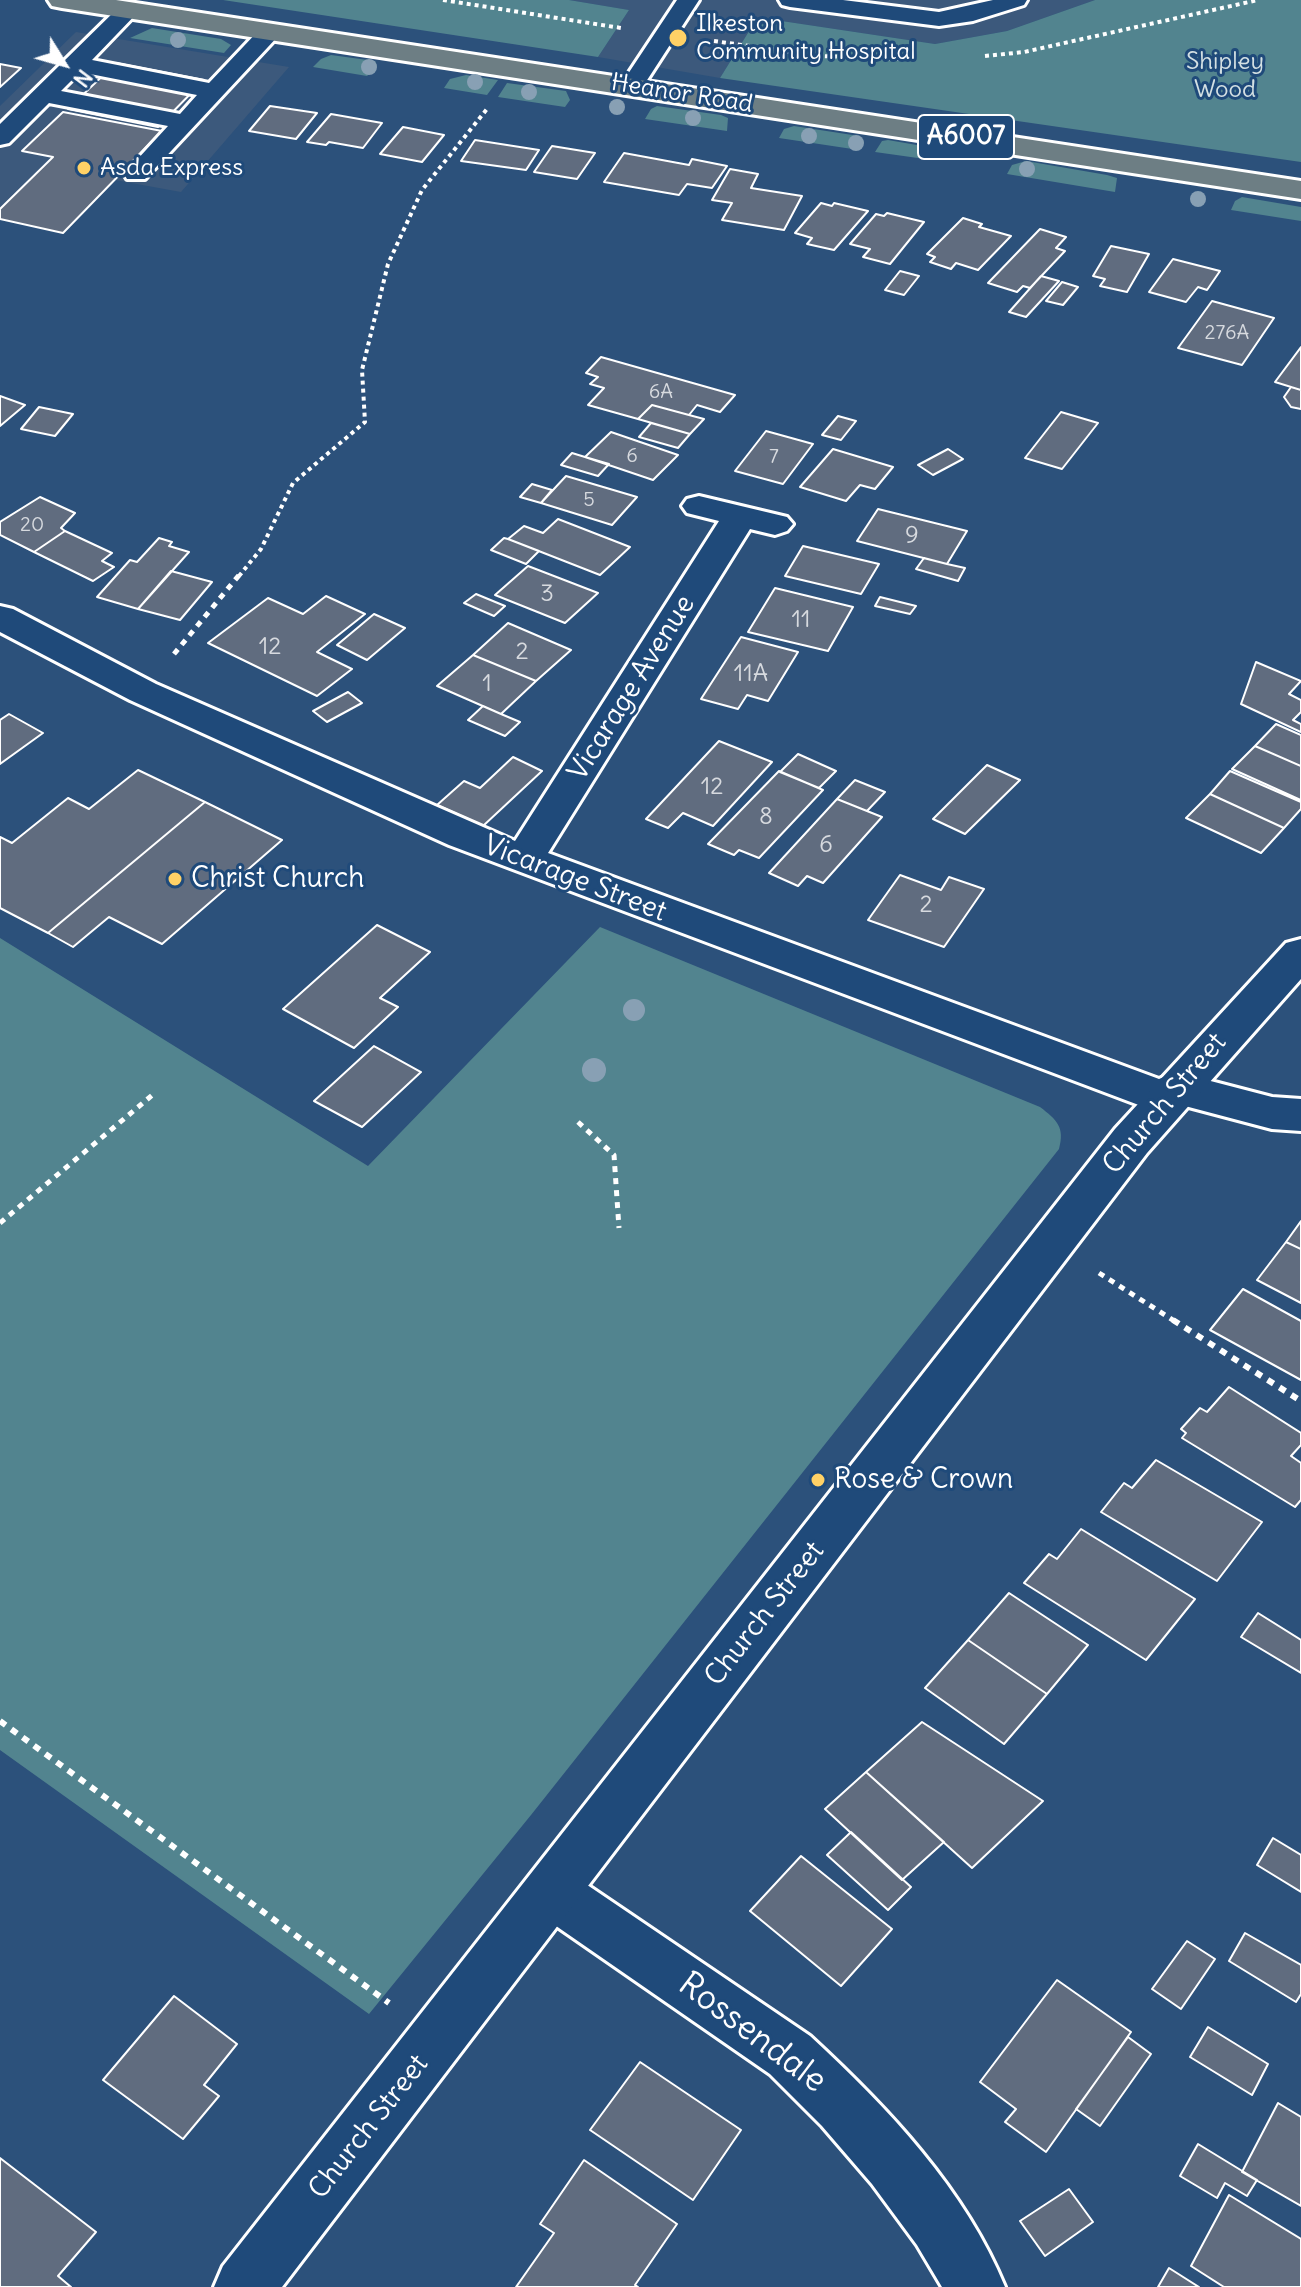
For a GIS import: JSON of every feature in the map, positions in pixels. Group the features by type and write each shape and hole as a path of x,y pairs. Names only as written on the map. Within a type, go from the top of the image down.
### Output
{"main road":[{"name":"Heanor Road","path":"62,0 1301,190"}],"street":[{"name":"Vicarage Avenue","path":"523,860 758,520 699,506"},
{"name":"Vicarage Street","path":"0,617 143,692 298,764 523,860 1172,1093 1272,1113 1301,1115"},
{"name":"Church Street","path":"244,2287 1048,1247 1172,1093 1301,953"},
{"name":"Rossendale","path":"552,1892 790,2055 825,2087 931,2215 975,2287"}],"lane":[{"path":"632,86 688,0"},
{"path":"790,0 939,19 973,14 1016,0"},
{"path":"0,138 129,10"},
{"path":"136,174 269,33"},
{"path":"75,64 214,91"},
{"path":"44,95 185,122"}],"path":[{"path":"143,692 261,549 293,483 365,422 362,370 388,264 422,190 488,108 512,67"},
{"path":"0,1223 156,1092"},
{"path":"578,1122 614,1155 619,1228"},
{"path":"1048,1247 1108,1277 1301,1401"},
{"path":"0,1721 439,2038"}],"shaded area":[{"name":"Ilkeston Community Hospital","path":"569,0 1095,0 1007,31 935,44 775,20 751,28 720,78 598,57 629,10"},
{"path":"76,32 289,67 181,192 115,180 63,233 0,219 0,106"}],"green space":[{"path":"223,0 569,0 629,10 598,57"},
{"name":"Shipley Wood","path":"1095,0 1301,0 1301,162 720,78 751,28 775,20 935,44 1007,31"},
{"path":"152,28 221,39 231,45 224,53 130,38"},
{"path":"331,55 375,61 377,66 367,76 313,67"},
{"path":"466,75 498,80 487,95 444,88 450,79"},
{"path":"507,83 566,91 570,100 565,107 498,97"},
{"path":"657,106 721,115 728,118 727,131 645,119"},
{"path":"794,126 859,136 864,142 859,150 779,138 784,129"},
{"path":"882,141 934,148 936,152 932,160 875,152"},
{"path":"1026,161 1117,178 1115,192 1007,174 1012,165"},
{"path":"1242,197 1301,207 1301,221 1231,210 1235,201"},
{"path":"600,927 1040,1107 1060,1129 1059,1149 531,1815 369,2014 0,1750 0,938 368,1166"}],"building":[{"path":"116,63 204,80 158,127 68,109"},
{"path":"0,64 21,68 0,87"},
{"path":"270,106 317,113 296,139 249,131"},
{"name":"Asda Express","path":"63,112 162,131 63,233 0,219 0,209 53,157 22,151"},
{"path":"331,114 382,123 363,148 307,142"},
{"path":"403,127 444,135 422,162 380,154"},
{"path":"475,140 539,150 526,170 461,161"},
{"path":"552,146 595,153 577,179 534,172"},
{"path":"624,153 689,165 692,159 727,166 712,188 687,184 679,195 604,182"},
{"path":"730,169 758,174 751,188 802,196 784,230 722,220 732,203 712,200"},
{"path":"821,203 868,211 834,250 807,244 812,238 795,233"},
{"path":"887,213 924,222 890,264 863,257 870,249 850,244 876,214 884,216"},
{"path":"963,218 982,224 979,227 1011,236 978,270 956,263 951,269 930,262 935,257 927,254"},
{"path":"1040,229 1066,237 1056,248 1065,251 1030,288 1023,286 1017,292 988,283"},
{"path":"1111,246 1149,254 1127,292 1100,286 1105,279 1093,276"},
{"path":"1173,259 1220,271 1207,290 1198,287 1186,302 1149,292"},
{"path":"900,271 919,276 904,295 885,290"},
{"path":"1041,276 1059,281 1026,317 1009,312"},
{"path":"1062,282 1078,287 1063,305 1046,301"},
{"path":"1212,301 1274,318 1242,365 1178,348"},
{"path":"1301,347 1301,390 1275,382"},
{"path":"601,357 735,395 720,412 697,405 689,415 652,405 638,419 588,405 604,388 590,384 598,377 586,373"},
{"path":"1291,387 1301,390 1301,409 1291,407 1284,397"},
{"path":"0,396 25,405 0,426"},
{"path":"652,405 704,419 690,434 638,419"},
{"path":"39,407 73,414 55,436 21,429"},
{"path":"1061,412 1098,423 1062,469 1025,458"},
{"path":"838,416 856,421 841,440 822,435"},
{"path":"651,423 690,434 678,448 639,437"},
{"path":"766,431 813,444 783,484 735,471"},
{"path":"611,432 678,455 653,480 585,457"},
{"path":"833,449 893,467 875,489 860,485 846,501 800,487"},
{"path":"948,449 963,459 933,475 918,465"},
{"path":"572,453 609,464 598,476 561,465"},
{"path":"566,476 637,497 612,525 541,503"},
{"path":"532,484 552,490 541,503 520,497"},
{"path":"40,497 75,513 61,528 65,531 34,552 0,535 0,522"},
{"path":"878,509 967,531 947,564 857,541"},
{"path":"558,519 630,547 600,575 508,539 524,526 543,533"},
{"path":"65,531 112,553 102,561 114,567 93,581 34,552"},
{"path":"159,538 172,542 169,546 189,552 138,609 97,597 130,560 137,562"},
{"path":"504,538 539,551 526,564 491,550"},
{"path":"803,546 879,564 861,594 785,576"},
{"path":"924,558 965,568 958,581 916,569"},
{"path":"528,566 598,593 565,623 495,595"},
{"path":"171,571 212,582 180,620 138,609"},
{"path":"775,588 853,607 828,651 748,632"},
{"path":"476,594 505,606 494,616 464,603"},
{"path":"326,596 365,614 317,652 352,669 317,696 208,643 268,598 303,614"},
{"path":"880,597 916,606 910,614 875,606"},
{"path":"374,614 405,628 367,660 337,645"},
{"path":"508,623 571,650 536,681 473,655"},
{"path":"741,637 798,652 768,701 747,695 738,709 701,699"},
{"path":"473,655 536,681 501,714 437,686"},
{"path":"1256,662 1301,681 1289,694 1301,700 1301,712 1293,720 1301,724 1301,732 1241,704"},
{"path":"348,692 362,703 327,722 313,711"},
{"path":"483,706 520,722 505,736 468,720"},
{"path":"9,714 43,733 0,764 0,720"},
{"path":"1276,724 1301,735 1301,766 1255,746"},
{"path":"719,741 772,762 713,826 683,813 668,828 646,819"},
{"path":"1255,746 1301,766 1301,800 1232,769"},
{"path":"798,754 836,771 819,788 780,772"},
{"path":"513,757 542,771 483,826 437,805 464,781 480,788"},
{"path":"987,765 1020,780 965,834 933,819"},
{"path":"138,770 205,802 48,933 0,908 0,837 12,843 68,798 89,809"},
{"path":"779,771 823,790 759,858 739,850 734,855 708,844"},
{"path":"1230,771 1301,802 1301,809 1284,828 1210,794"},
{"path":"855,780 885,792 867,811 837,799"},
{"path":"1210,794 1284,828 1261,853 1186,818"},
{"path":"837,799 882,817 823,883 807,876 798,886 769,873"},
{"name":"Christ Church","path":"205,802 282,840 162,944 109,917 73,947 48,933"},
{"path":"900,875 941,890 949,877 984,889 944,947 868,920"},
{"path":"377,925 430,952 380,998 398,1007 354,1048 283,1009"},
{"path":"374,1046 421,1072 362,1127 314,1101"},
{"path":"1301,1221 1301,1249 1286,1242"},
{"path":"1286,1242 1301,1249 1301,1303 1257,1280"},
{"path":"1243,1289 1301,1321 1301,1380 1210,1330"},
{"path":"1229,1387 1301,1433 1301,1445 1291,1456 1301,1463 1301,1500 1295,1507 1182,1438 1186,1433 1181,1429 1200,1408 1207,1412"},
{"path":"1156,1460 1262,1522 1217,1581 1101,1512 1124,1483 1132,1488"},
{"path":"1081,1529 1195,1599 1146,1660 1024,1583 1049,1554 1057,1559"},
{"path":"1009,1593 1088,1645 1047,1694 968,1640"},
{"path":"1258,1613 1301,1640 1301,1673 1241,1637"},
{"path":"968,1640 1047,1694 1004,1744 925,1688"},
{"path":"922,1722 1043,1801 972,1868 866,1772"},
{"path":"866,1772 944,1842 902,1880 825,1809"},
{"path":"851,1832 911,1887 888,1910 827,1855"},
{"path":"1273,1838 1301,1855 1301,1892 1257,1865"},
{"path":"801,1856 892,1929 841,1986 750,1911"},
{"path":"1245,1933 1301,1965 1301,1994 1296,2002 1229,1961"},
{"path":"1187,1941 1215,1959 1181,2009 1152,1989"},
{"path":"1057,1980 1131,2032 1046,2152 1005,2122 1016,2109 980,2082"},
{"path":"174,1996 237,2044 204,2085 219,2096 183,2139 103,2080"},
{"path":"1208,2027 1268,2064 1252,2095 1190,2057"},
{"path":"1128,2037 1151,2054 1100,2126 1076,2109"},
{"path":"640,2062 741,2130 693,2200 590,2130"},
{"path":"1278,2103 1301,2117 1301,2206 1242,2172"},
{"path":"1198,2144 1257,2180 1247,2196 1225,2183 1217,2198 1180,2176"},
{"path":"0,2158 96,2232 58,2276 71,2287 0,2287"},
{"path":"584,2160 677,2224 635,2285 638,2287 516,2287 554,2233 540,2224"},
{"path":"1069,2189 1093,2222 1045,2256 1020,2221"},
{"path":"1229,2195 1301,2239 1301,2287 1224,2287 1191,2266"},
{"path":"1169,2268 1199,2287 1158,2287"}],"place":[{"name":"Ilkeston Community Hospital","path":"678,38"},
{"name":"Asda Express","path":"84,168"},
{"name":"Christ Church","path":"175,879"},
{"name":"Rose & Crown","path":"818,1480"}]}
